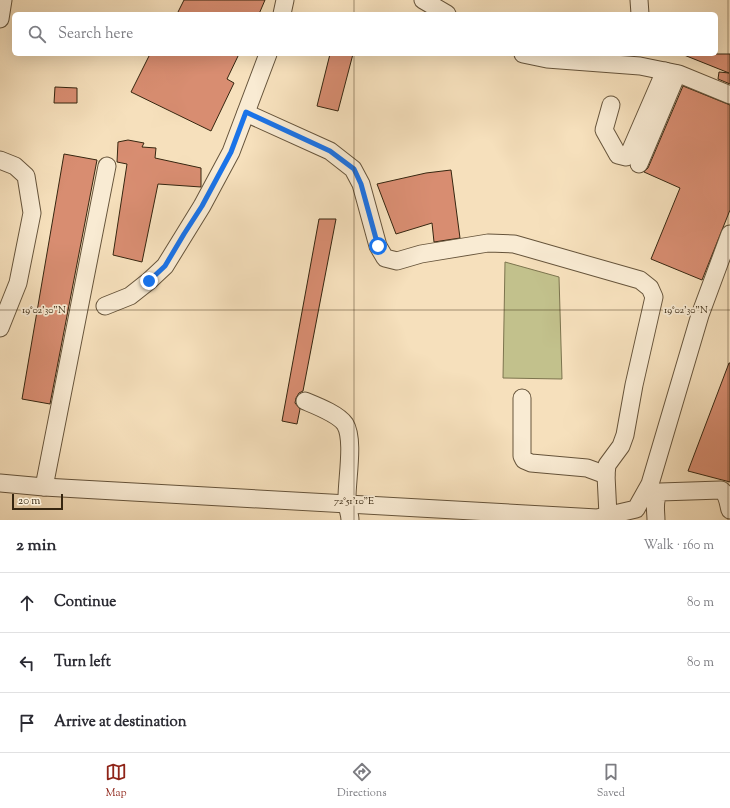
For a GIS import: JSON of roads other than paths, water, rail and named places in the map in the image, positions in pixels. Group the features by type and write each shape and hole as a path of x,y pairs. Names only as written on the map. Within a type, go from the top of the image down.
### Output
{"street":[{"path":"0,19 3,0"},
{"path":"282,12 285,0"},
{"path":"423,0 444,12"},
{"path":"639,0 640,12"},
{"path":"105,306 130,296 165,266 202,206 231,152 267,56"},
{"path":"532,56 547,59 640,60 730,95"},
{"path":"611,105 604,130 618,155 626,157 629,154 671,72"},
{"path":"639,164 671,72"},
{"path":"246,112 330,151 354,169 361,184 378,246 385,258 397,261 421,254 488,243 514,244 640,280 650,288 654,297 652,310 634,384 625,435 621,446 607,465 608,515"},
{"path":"0,160 15,166 26,176 32,213 18,284 0,328"},
{"path":"44,487 107,166"},
{"path":"636,509 650,484 700,315 730,234"},
{"path":"522,398 522,456 524,460 531,463 587,468 606,475"},
{"path":"305,401 329,411 345,424 348,432 349,456 346,503 350,520"},
{"path":"0,483 44,487 346,503 519,517 597,518 636,509 656,515 656,498 660,492 721,490 726,496 730,510"}]}
